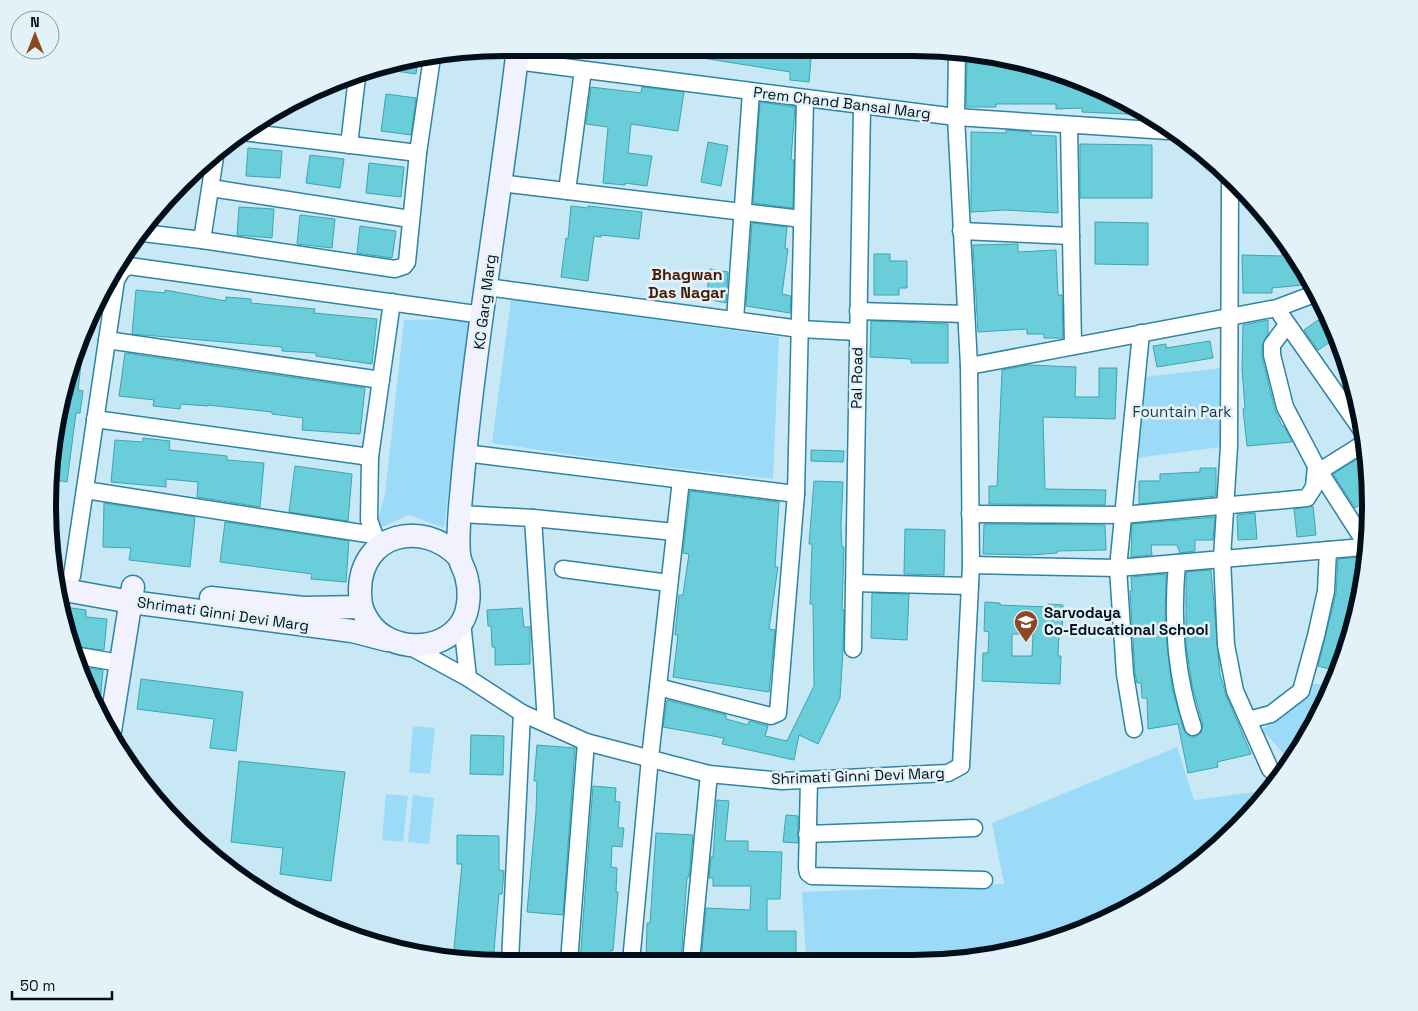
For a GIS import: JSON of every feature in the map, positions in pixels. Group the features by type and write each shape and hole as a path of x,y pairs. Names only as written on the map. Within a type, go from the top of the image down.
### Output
{"street":[{"name":"KC Garg Marg","path":"459,557 460,511 465,453 517,56"},
{"name":"Prem Chand Bansal Marg","path":"525,56 583,70 862,107 956,117 1160,130"},
{"path":"854,584 970,586 969,366 956,117 957,59"},
{"path":"148,234 395,269 404,266 407,262 418,153 431,63"},
{"path":"567,191 583,70"},
{"path":"349,145 355,82"},
{"path":"735,320 752,92"},
{"path":"658,687 771,716 778,713 796,494 805,99"},
{"name":"Pal Road","path":"852,649 862,107"},
{"path":"1069,125 1073,346"},
{"path":"254,133 418,153"},
{"path":"202,240 214,164"},
{"path":"500,183 802,219"},
{"path":"211,188 410,219"},
{"path":"1230,188 1229,446 1222,558 1226,645 1235,691 1270,769 1274,772"},
{"path":"961,231 1071,236"},
{"path":"124,269 129,266 483,314"},
{"path":"62,578 85,490 116,281"},
{"path":"487,287 800,329 857,332"},
{"path":"969,366 1277,308 1309,296"},
{"path":"392,302 370,457 369,520 376,540 360,576 360,607 370,624 397,642 435,642 449,635 462,622"},
{"path":"1277,308 1353,418"},
{"path":"858,311 966,314"},
{"path":"1287,324 1272,345 1272,355 1285,407 1316,466 1361,538"},
{"path":"1134,729 1125,674 1118,568 1140,334"},
{"path":"107,340 381,380"},
{"path":"95,419 370,457"},
{"path":"1316,466 1323,469 1358,447"},
{"path":"465,453 796,494"},
{"path":"970,514 1123,515 1306,498 1314,487 1316,466"},
{"path":"632,955 650,758 681,480"},
{"path":"85,490 376,540 411,535 439,540 459,557 467,579 468,594 462,622 468,678"},
{"path":"430,537 453,520 460,511 675,532"},
{"path":"533,518 546,723"},
{"path":"971,565 1118,568 1222,558 1360,548"},
{"path":"1248,720 1271,714 1301,691 1326,591 1328,550"},
{"path":"1177,563 1174,609 1177,652 1184,702 1193,727"},
{"path":"563,569 670,583"},
{"name":"Shrimati Ginni Devi Marg","path":"63,580 132,594 352,631 397,642 468,678 522,713 586,742 710,774 782,781 948,773 961,766 970,586"},
{"path":"109,717 132,594"},
{"name":"Shrimati Ginni Devi Marg","path":"132,594 303,608 360,607"},
{"path":"82,657 120,663"},
{"path":"510,955 522,713"},
{"path":"571,955 586,742"},
{"path":"692,955 710,774"},
{"path":"809,780 807,868 808,873 812,876 984,880"},
{"path":"807,834 974,828"}],"green space":[{"path":"511,299 779,337 773,479 621,462 492,443"},
{"path":"470,319 444,528 409,515 375,530 385,494 404,320"},
{"name":"Fountain Park","path":"1230,367 1229,446 1129,459 1136,378"},
{"path":"1312,684 1325,684 1302,730 1285,756 1262,730"},
{"path":"413,726 435,728 430,774 409,772"},
{"path":"1177,747 1194,800 1259,791 1209,843 1162,879 1137,895 1111,908 1057,931 1000,946 951,953 806,955 802,892 1004,884 992,823"},
{"path":"386,794 408,796 403,842 382,840"},
{"path":"413,795 434,798 429,844 408,842"}],"building":[{"path":"811,56 809,82 790,80 790,72 696,57"},
{"path":"967,60 1000,65 1057,80 1084,90 1134,114 1082,112 1082,108 1056,109 1056,104 996,104 996,107 966,107"},
{"path":"417,65 416,74 394,71"},
{"path":"591,87 641,93 642,87 684,92 678,131 631,124 628,153 652,156 647,186 603,183 608,127 586,124"},
{"path":"386,94 416,98 411,135 381,131"},
{"path":"760,102 795,107 791,160 794,160 793,208 753,203"},
{"path":"1006,130 1031,132 1031,135 1056,136 1058,213 1005,210 971,212 971,132 1006,133"},
{"path":"708,142 728,146 721,186 701,182"},
{"path":"1080,144 1152,145 1152,198 1080,198"},
{"path":"248,148 282,151 280,178 246,176"},
{"path":"310,155 344,159 340,188 306,183"},
{"path":"369,163 404,167 401,197 366,193"},
{"path":"571,206 642,212 639,239 594,236 588,281 561,277 566,238 568,239"},
{"path":"239,207 274,209 272,238 237,235"},
{"path":"300,215 335,219 332,248 297,244"},
{"path":"1095,222 1148,223 1148,265 1095,264"},
{"path":"752,223 787,227 785,248 788,249 782,294 791,296 790,313 746,306"},
{"path":"360,226 396,231 392,258 357,253"},
{"path":"1018,244 1018,252 1056,250 1058,295 1062,295 1063,338 1044,338 1044,334 1027,334 1027,329 978,332 973,245"},
{"path":"1282,250 1304,285 1272,288 1272,293 1243,293 1242,255 1282,256"},
{"path":"874,254 890,254 890,261 907,261 907,288 899,288 899,295 874,295"},
{"path":"710,269 728,272 726,303 706,299"},
{"path":"136,290 165,293 165,290 226,301 226,297 251,299 251,303 315,309 314,313 377,319 372,364 316,356 316,353 282,351 282,347 132,334"},
{"path":"1268,320 1268,334 1262,345 1262,357 1275,410 1292,442 1247,446 1243,409 1245,408 1242,369 1243,325"},
{"path":"1318,320 1331,342 1318,350 1304,330"},
{"path":"871,321 948,324 948,363 911,363 911,359 870,357"},
{"path":"1210,341 1213,358 1157,367 1153,346 1166,344 1166,348"},
{"path":"125,353 365,388 360,434 302,430 303,418 272,414 272,412 181,404 180,409 153,406 154,400 119,396"},
{"path":"82,356 78,390 83,391 80,413 76,413 67,482 57,480 60,447 65,418"},
{"path":"1028,365 1076,367 1075,397 1099,397 1099,368 1117,368 1115,419 1043,417 1045,489 1106,490 1105,505 989,504 989,486 997,486 1002,370"},
{"path":"143,438 170,441 169,450 227,456 227,460 264,463 260,507 197,497 198,482 166,479 166,487 111,482 115,440 143,442"},
{"path":"811,450 844,451 843,462 811,461"},
{"path":"1359,458 1362,504 1355,508 1333,474"},
{"path":"295,466 352,474 348,521 289,512"},
{"path":"1200,468 1216,468 1216,496 1139,504 1139,481 1160,481 1160,474 1200,472"},
{"path":"814,481 843,482 841,527 842,547 844,547 843,650 840,698 818,744 799,735 794,760 722,744 724,738 663,727 667,700 726,715 726,719 748,725 749,721 768,726 765,736 787,741 814,686 813,604 810,604 812,544 809,544"},
{"path":"690,491 779,502 775,567 778,567 769,629 775,630 769,692 673,677 678,635 675,635 679,595 683,595 689,554 683,553"},
{"path":"104,503 195,517 190,567 129,560 131,548 103,547"},
{"path":"1313,506 1316,535 1297,537 1294,509"},
{"path":"1255,513 1257,539 1238,540 1237,515"},
{"path":"1215,517 1213,540 1195,540 1195,551 1180,553 1177,545 1151,545 1152,555 1131,557 1132,524"},
{"path":"225,522 349,541 346,582 311,579 312,574 220,562"},
{"path":"984,524 1105,525 1106,550 1057,551 1057,553 1030,555 983,554"},
{"path":"905,529 945,530 944,575 904,574"},
{"path":"1359,557 1346,622 1331,669 1318,666 1336,593 1338,559"},
{"path":"1211,570 1220,674 1226,695 1251,754 1217,762 1218,767 1188,773 1178,724 1148,729 1147,698 1142,698 1141,683 1137,683 1135,673 1130,591 1132,591 1131,577 1166,574 1165,626 1172,688 1184,730 1190,737 1195,737 1201,733 1203,725 1192,685 1186,645 1186,572"},
{"path":"872,593 909,594 907,640 871,638"},
{"path":"985,602 1000,603 1000,605 1048,607 1048,604 1063,605 1062,634 1059,634 1058,656 1061,656 1060,684 982,681 983,653 988,653 989,632 984,631","holes":["1012,634 1033,634 1032,656 1012,656"]},
{"path":"69,608 86,610 86,617 107,619 104,650 79,647"},
{"path":"522,608 524,627 530,627 530,664 495,665 495,647 492,647 491,626 488,626 487,610"},
{"path":"87,668 103,670 100,699"},
{"path":"141,679 243,692 236,751 210,748 214,719 137,709"},
{"path":"471,735 504,736 503,775 470,774"},
{"path":"537,745 575,748 563,915 527,912 536,812 537,781 534,781"},
{"path":"239,761 345,772 331,881 280,874 283,848 231,842"},
{"path":"593,786 616,788 615,801 620,802 618,828 624,828 622,847 612,846 611,867 617,868 616,892 618,892 613,951 611,950 611,955 581,955"},
{"path":"717,800 729,801 725,841 748,841 748,851 782,852 780,899 767,899 767,931 796,931 796,955 702,955 706,908 750,910 751,886 713,886 713,878 709,878 711,857 713,857"},
{"path":"786,815 798,816 798,843 783,842"},
{"path":"656,833 693,835 689,877 687,877 681,955 646,955 647,923 650,923"},
{"path":"457,835 499,836 499,870 504,871 502,894 499,894 494,955 454,952 462,864 457,864"}],"place":[{"name":"Sarvodaya Co-Educational School","path":"1026,643"}],"district":[{"name":"Bhagwan Das Nagar","path":"687,283"}]}
